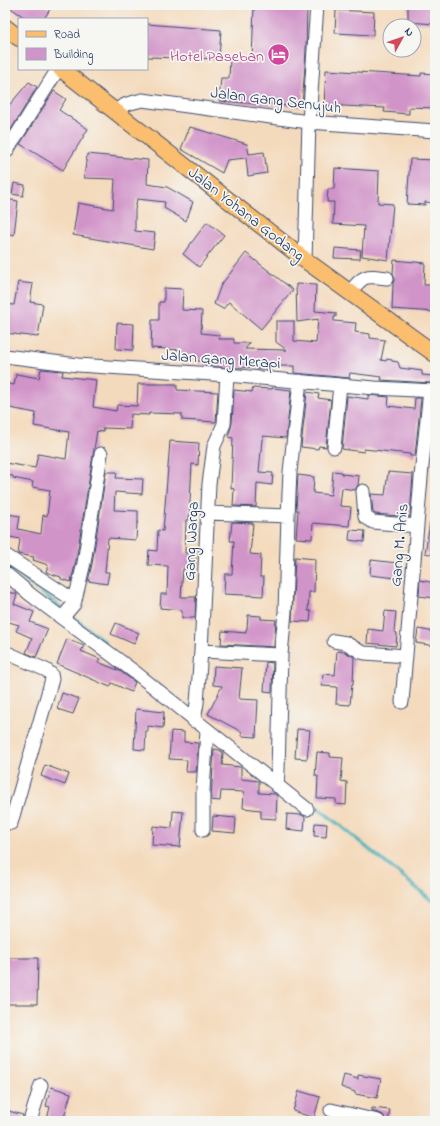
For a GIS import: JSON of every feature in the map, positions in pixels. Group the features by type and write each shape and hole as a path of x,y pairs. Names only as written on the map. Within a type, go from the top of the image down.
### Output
{"main road":[{"path":"5,27 18,37"},
{"name":"Jalan Yohana Godang","path":"61,70 115,110 305,260 435,354"}],"street":[{"path":"305,260 309,122 317,5"},
{"path":"6,152 59,70"},
{"name":"Jalan Gang Senujuh","path":"115,110 127,104 142,100 309,122 435,131"},
{"path":"350,292 363,277 371,276 387,278"},
{"name":"Jalan Gang Merapi","path":"5,356 78,365 227,375 375,388 432,390"},
{"name":"Gang Warga","path":"195,716 201,651 209,484 214,446 224,424 227,375"},
{"path":"277,780 281,654 285,612 290,472 300,381"},
{"path":"334,447 340,385"},
{"name":"Gang M. Anis","path":"402,702 417,526 432,390"},
{"path":"69,610 84,563 101,454"},
{"path":"363,491 365,517 367,519 373,522 417,526"},
{"path":"208,513 288,516"},
{"path":"5,556 69,610 136,673 195,716 207,731 277,780 307,809"},
{"path":"5,573 69,610"},
{"path":"334,641 346,643 365,653 406,656"},
{"path":"201,651 281,654"},
{"path":"5,652 46,670 51,674 52,680 11,822"},
{"path":"203,830 203,790 207,731"},
{"path":"30,1121 41,1085"},
{"path":"331,1110 378,1121"}],"building":[{"path":"6,5 44,5 50,9 45,18 26,18"},
{"name":"Hotel Paseban","path":"254,5 307,5 306,51 302,107 219,101 221,78 229,78 230,59 252,60"},
{"path":"408,5 435,5 435,24 422,23 422,18 408,18"},
{"path":"336,10 374,12 373,35 335,33"},
{"path":"148,24 221,30 219,59 148,57"},
{"path":"326,70 421,76 421,73 435,74 435,108 409,107 409,114 384,112 385,108 324,105"},
{"path":"29,82 37,87 7,136 5,134 5,110"},
{"path":"54,91 66,99 59,110 88,129 63,170 20,144"},
{"path":"190,127 247,144 249,154 264,152 267,173 248,176 246,158 227,160 222,173 181,149"},
{"path":"87,154 148,160 147,184 167,187 193,202 186,221 164,208 165,202 137,199 135,210 135,231 155,233 153,249 73,235 78,203 113,209 115,179 84,178"},
{"path":"410,159 435,160 435,203 425,202 425,205 407,204"},
{"path":"335,168 379,171 378,203 393,204 388,260 362,256 364,226 333,224 334,202 327,202 328,189 334,189"},
{"path":"14,183 25,185 23,196 12,194"},
{"path":"5,199 18,201 14,235 5,233"},
{"path":"207,222 224,235 199,267 183,254"},
{"path":"335,248 361,250 360,259 334,258"},
{"path":"246,253 293,290 261,329 229,302 223,309 214,304 221,285"},
{"path":"394,260 425,263 424,285 435,285 435,312 392,309 393,283 395,279 393,273"},
{"path":"18,282 33,284 30,302 43,304 38,337 5,333 5,304 14,305"},
{"path":"296,284 316,285 315,311 336,313 334,321 356,323 355,332 370,334 370,338 385,340 381,360 392,360 398,362 400,368 422,371 422,375 432,376 431,383 381,380 382,377 350,373 349,378 294,373 294,366 272,366 272,369 256,369 256,367 234,368 205,366 206,361 196,361 196,356 182,356 182,350 151,348 152,320 159,320 159,302 164,302 164,288 183,289 182,310 202,311 201,333 219,335 219,339 234,339 234,343 250,343 245,349 287,350 276,342 276,321 294,321 294,341 316,343 318,319 297,322"},
{"path":"117,323 134,324 133,350 116,349"},
{"path":"41,369 63,371 62,376 96,380 93,407 116,411 117,405 137,406 138,384 177,384 177,390 218,392 216,422 182,420 182,414 131,414 130,429 103,428 103,432 97,431 76,561 71,582 46,572 48,565 33,560 34,557 18,554 20,539 5,536 7,514 20,516 18,529 41,534 43,515 47,516 50,490 32,487 33,482 5,475 5,463 35,468 38,454 66,459 69,432 34,426 36,413 10,408 10,405 5,404 5,383 14,385 16,374 39,378"},
{"path":"253,388 291,390 286,438 263,436 259,472 273,473 272,485 257,483 256,507 233,506 234,489 231,488 233,438 228,437 232,424 234,390 252,392"},
{"path":"307,392 319,394 318,398 331,400 326,447 319,446 318,449 301,447"},
{"path":"368,395 389,397 388,406 414,409 415,398 421,398 415,456 410,456 410,454 364,449 364,452 342,449 347,396 368,399"},
{"path":"170,441 199,443 198,465 192,464 189,520 186,520 185,553 196,554 195,569 183,569 181,597 196,597 195,618 182,618 182,610 160,608 161,594 167,594 168,566 148,565 149,550 157,551 158,530 163,531"},
{"path":"333,471 342,472 342,474 359,476 358,485 355,490 342,488 340,506 351,507 349,526 313,523 312,539 296,538 298,475 314,477 313,493 331,495"},
{"path":"106,472 117,472 116,478 143,479 142,494 115,492 114,510 138,511 138,523 136,540 108,538 105,572 109,572 107,584 88,581"},
{"path":"388,472 413,474 410,517 375,514 373,512 371,494 385,495"},
{"path":"232,522 253,523 250,554 261,555 260,577 264,577 263,596 224,594 225,574 232,574 234,541 230,541"},
{"path":"430,523 435,523 435,555 425,553"},
{"path":"350,530 365,531 364,542 349,540"},
{"path":"295,557 315,559 314,592 309,592 308,611 311,611 310,622 292,621"},
{"path":"371,560 397,563 396,578 370,575"},
{"path":"420,580 435,583 435,598 419,596"},
{"path":"8,592 17,594 14,604 34,612 30,622 48,629 36,657 26,653 32,638 16,631 19,625 9,622 8,625 5,625 5,600"},
{"path":"385,611 396,612 394,632 397,633 396,646 367,643 368,629 383,631"},
{"path":"248,615 261,616 261,619 276,620 274,647 221,644 222,631 246,633"},
{"path":"116,623 139,633 134,644 111,634"},
{"path":"418,629 435,632 435,646 416,643"},
{"path":"67,639 84,646 81,651 100,659 98,662 120,671 135,682 131,692 112,683 110,687 57,664"},
{"path":"337,651 345,652 354,657 353,684 350,705 336,704 337,687 322,686 323,674 335,675"},
{"path":"266,662 273,663 272,692 264,691"},
{"path":"214,666 242,668 239,699 258,700 256,737 242,736 242,732 208,714 222,686 213,685"},
{"path":"62,693 79,699 73,714 57,709"},
{"path":"136,709 164,712 163,728 148,726 148,732 146,731 145,750 134,749"},
{"path":"297,729 310,730 307,759 295,758"},
{"path":"171,731 184,732 184,742 198,743 196,772 186,772 187,760 169,759"},
{"path":"214,749 223,753 222,765 241,767 241,779 259,781 259,793 275,794 277,796 276,819 261,818 261,810 243,808 244,792 221,791 220,801 211,800"},
{"path":"317,752 330,753 330,757 343,758 341,781 347,782 346,805 336,804 336,799 317,798 318,776 315,776"},
{"path":"45,765 69,774 65,785 41,776"},
{"path":"173,811 183,812 180,847 152,845 153,826 172,828"},
{"path":"287,814 302,815 305,817 304,831 286,829"},
{"path":"213,816 236,818 235,833 212,831"},
{"path":"315,823 327,824 326,837 314,836"},
{"path":"5,958 38,958 37,1004 5,1004"},
{"path":"344,1075 358,1079 358,1075 381,1079 377,1098 355,1094 355,1092 341,1087"},
{"path":"51,1087 71,1093 63,1121 47,1119 50,1107 46,1106"},
{"path":"299,1091 320,1097 314,1118 293,1111"},
{"path":"372,1108 390,1110 388,1121 383,1115 372,1111"},
{"path":"5,1110 23,1115 22,1121 5,1121"}],"waterway":[{"path":"5,564 105,642"},
{"path":"305,799 327,815 435,903"}],"place":[{"name":"Hotel Paseban","path":"279,55"}]}
